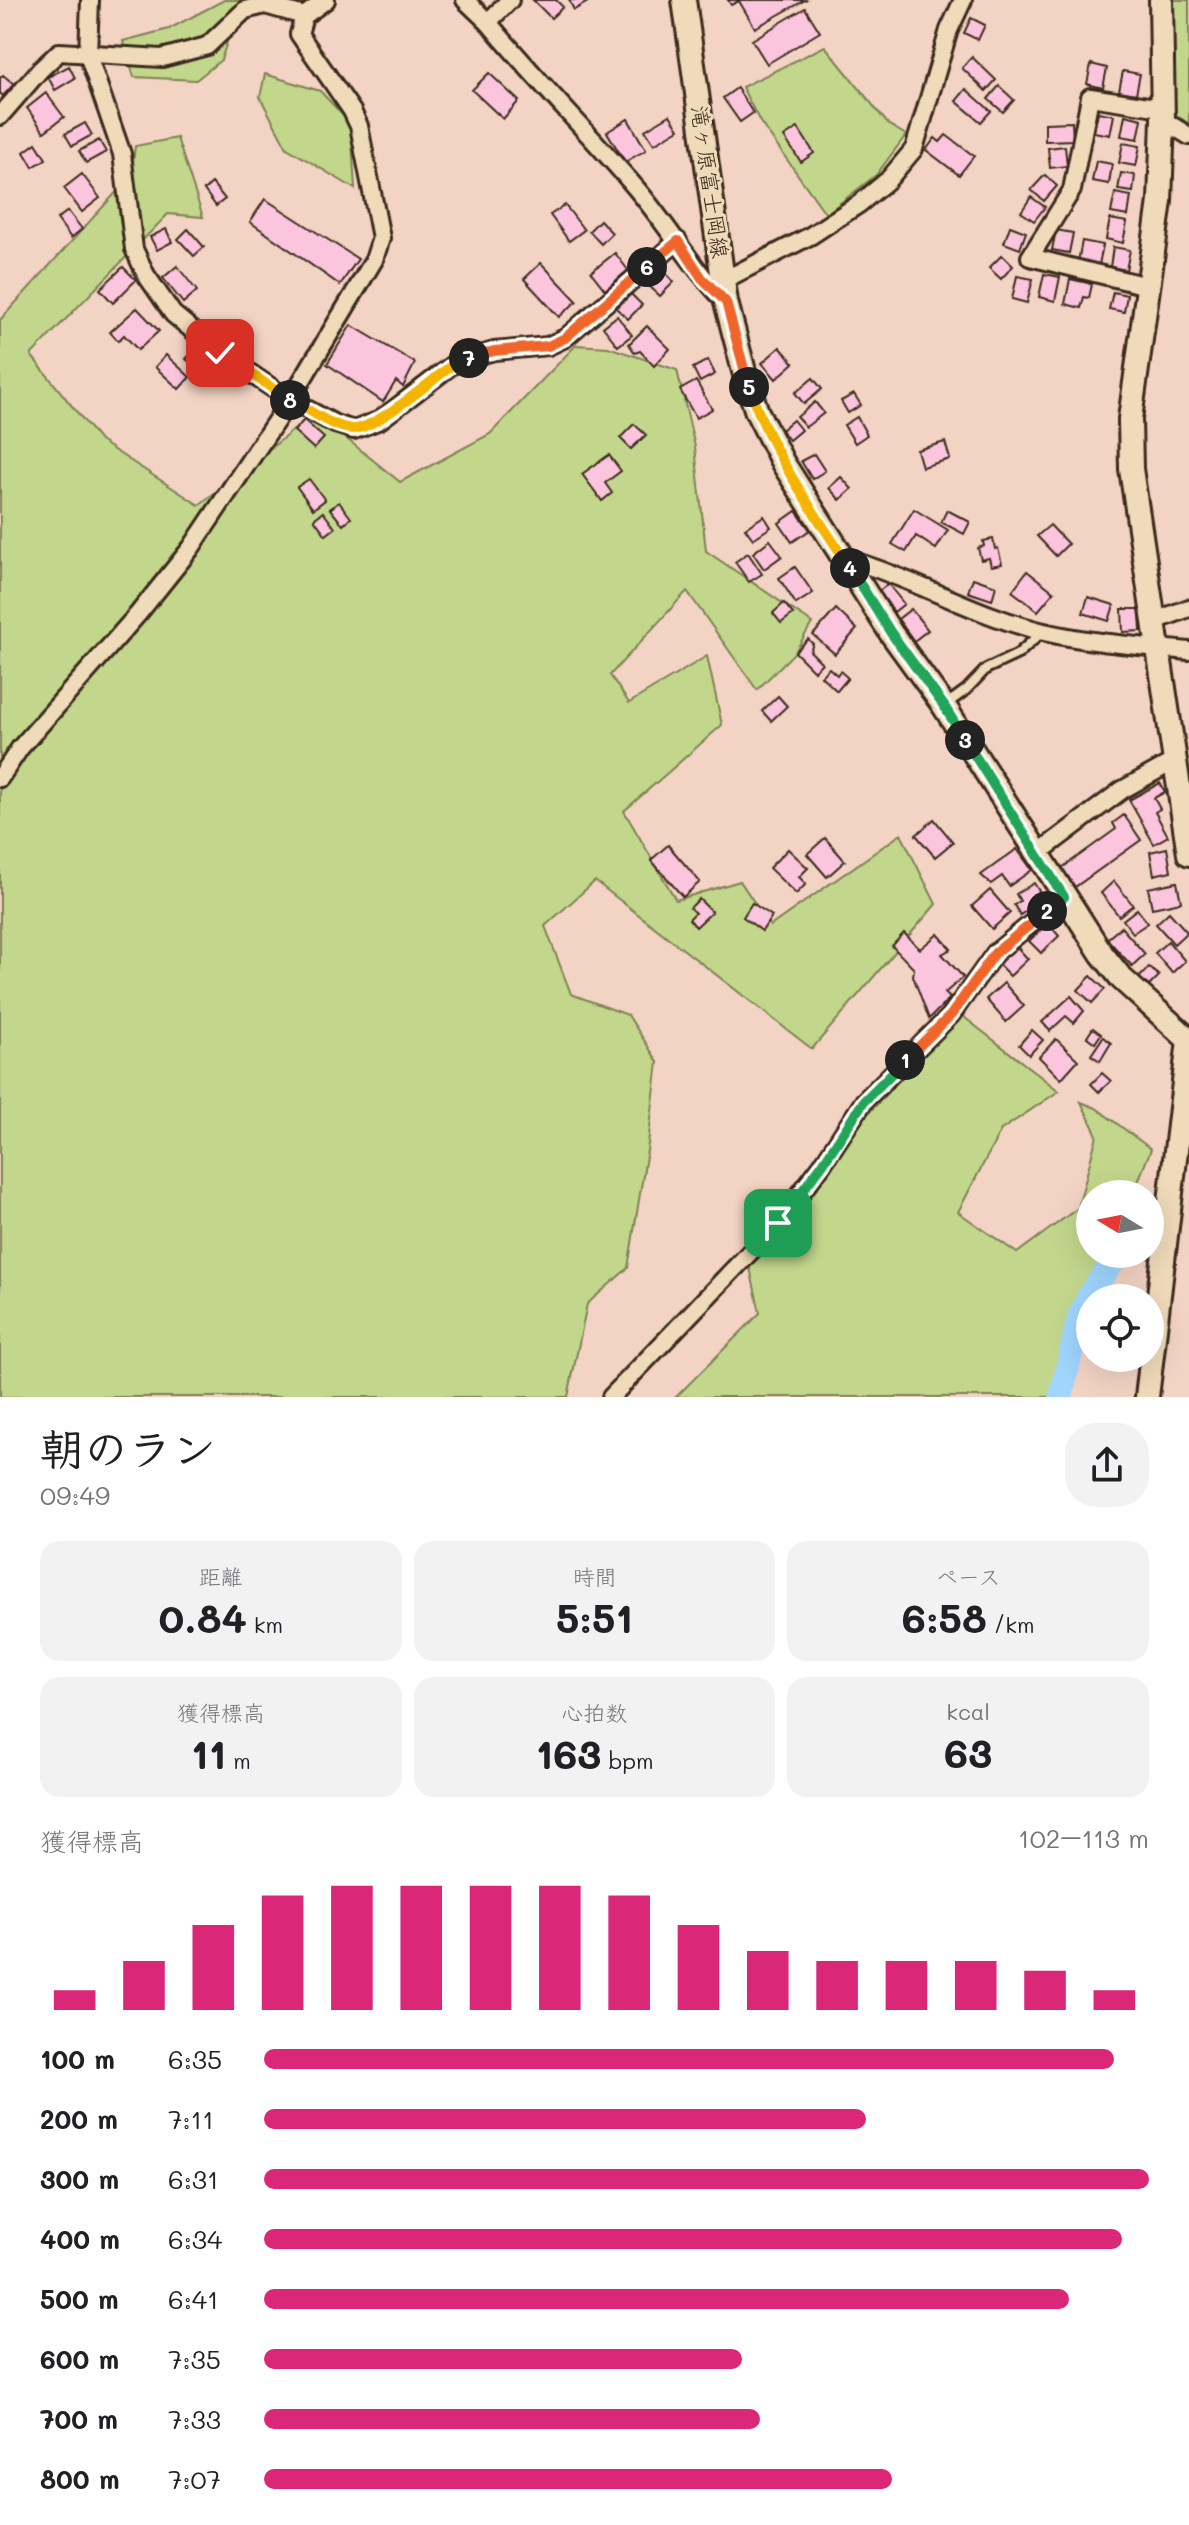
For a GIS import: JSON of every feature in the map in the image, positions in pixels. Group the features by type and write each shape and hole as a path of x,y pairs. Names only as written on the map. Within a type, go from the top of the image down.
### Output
{"street":[{"path":"90,0 88,55 122,154 134,249 146,275 173,314 220,353 290,400 335,424 354,430 380,420 456,362 494,351 548,346 565,338 678,241"},
{"path":"0,778 20,748 138,614 191,548 290,400 374,260 381,238 359,126 299,34 304,16 326,0"},
{"path":"465,0 636,189 678,241 702,278 725,291 859,204 888,180 914,149 949,30 963,0"},
{"path":"488,22 510,0"},
{"name":"滝ヶ原富士岡線","path":"684,0 725,291 757,412 783,463 843,558 891,633 944,706 1064,897 1122,979 1189,1040"},
{"path":"1161,0 1160,201 1130,419 1131,469 1189,854"},
{"path":"0,116 59,52 162,58 207,46 245,10 265,5 304,16"},
{"path":"1147,286 1030,257 1072,190 1090,97 1162,114 1189,136"},
{"path":"843,558 874,566 977,610 1043,632 1091,641 1189,651"},
{"path":"1155,621 1189,608"},
{"path":"1037,854 1122,790 1176,760"},
{"path":"611,1397 778,1223 822,1165 864,1101 951,1015 995,953 1064,897"},
{"path":"1147,1397 1189,1040"}],"lane":[{"path":"944,706 966,690 986,669 1018,654 1043,632"}],"green space":[{"path":"224,0 314,0 305,7 234,21 221,60 196,80 134,77 123,41 169,29"},
{"path":"1165,0 1189,0 1189,124 1170,110"},
{"path":"825,46 888,124 906,135 876,175 826,214 760,122 742,87"},
{"path":"265,74 320,91 351,124 355,189 287,148 260,97"},
{"path":"177,138 203,217 168,214 31,355 100,441 199,505 315,413 400,482 490,434 576,345 608,347 677,370 695,447 706,551 812,623 795,652 757,690 687,591 610,675 629,703 707,656 722,725 624,811 676,900 740,881 770,926 901,834 936,904 812,1049 595,881 545,926 571,994 628,1015 658,1062 628,1268 587,1304 568,1397 0,1397 0,320 131,176 135,146"},
{"path":"960,1014 1059,1091 1001,1130 958,1212 1017,1253 1076,1209 1076,1268 1103,1268 1097,1284 1076,1284 1076,1334 1050,1397 676,1397 760,1313 748,1259 867,1115"},
{"path":"1081,1102 1096,1108 1151,1149 1139,1180 1085,1180 1097,1135"}],"building":[{"path":"533,0 556,0 563,7 551,18"},
{"path":"569,0 591,0 574,10"},
{"path":"728,0 805,0 755,28 739,1 731,5"},
{"path":"805,8 820,32 767,64 752,40"},
{"path":"971,18 985,25 978,40 964,33"},
{"path":"972,57 996,80 986,91 962,68"},
{"path":"1091,64 1107,68 1103,88 1087,84"},
{"path":"69,66 75,78 55,90 48,77"},
{"path":"1123,71 1140,74 1136,94 1119,91"},
{"path":"489,73 519,101 503,119 472,90"},
{"path":"3,75 14,84 3,96 0,93 0,78"},
{"path":"999,86 1014,100 1003,112 988,99"},
{"path":"737,88 753,113 740,122 723,98"},
{"path":"966,89 991,111 981,122 956,101"},
{"path":"46,93 64,117 44,132 27,108"},
{"path":"1098,112 1114,115 1110,135 1094,132"},
{"path":"670,115 679,129 654,144 645,130"},
{"path":"1125,115 1142,119 1138,139 1121,136"},
{"path":"628,119 646,150 625,162 607,132"},
{"path":"1072,122 1073,140 1045,141 1045,123"},
{"path":"85,123 92,135 72,146 65,134"},
{"path":"798,128 814,153 801,162 784,137"},
{"path":"946,135 974,156 959,175 926,150 935,138 940,142"},
{"path":"99,140 106,152 86,163 79,151"},
{"path":"36,143 46,159 33,167 24,152"},
{"path":"1123,143 1140,146 1136,166 1119,163"},
{"path":"1065,146 1067,166 1050,168 1048,148"},
{"path":"1096,161 1112,164 1109,184 1092,181"},
{"path":"1121,173 1135,175 1133,192 1118,190"},
{"path":"82,174 100,198 82,212 64,188"},
{"path":"1045,175 1057,186 1044,201 1031,190"},
{"path":"212,183 225,199 216,206 204,190"},
{"path":"1115,193 1131,196 1128,216 1111,213"},
{"path":"1031,197 1045,207 1034,221 1021,212"},
{"path":"265,199 358,259 340,285 250,222"},
{"path":"565,205 584,230 569,241 550,215"},
{"path":"68,211 82,229 71,238 57,219"},
{"path":"1110,219 1127,222 1123,243 1106,239"},
{"path":"600,220 612,233 601,244 589,231"},
{"path":"1010,226 1026,232 1020,249 1004,243"},
{"path":"166,229 172,242 157,250 150,237"},
{"path":"188,229 204,247 194,256 178,239"},
{"path":"1056,230 1073,233 1069,253 1052,250"},
{"path":"1082,241 1103,245 1099,265 1078,262"},
{"path":"1113,247 1130,250 1126,270 1110,267"},
{"path":"615,253 628,270 605,290 591,272"},
{"path":"1002,255 1013,266 1001,279 989,268"},
{"path":"541,263 577,301 559,317 524,279"},
{"path":"177,266 197,291 183,303 163,278"},
{"path":"123,267 136,280 113,303 100,289"},
{"path":"663,270 674,282 660,296 648,285"},
{"path":"1044,274 1060,277 1055,301 1039,297"},
{"path":"1017,276 1033,279 1027,303 1012,299"},
{"path":"1070,279 1092,284 1089,298 1084,297 1081,308 1065,304"},
{"path":"1113,292 1127,295 1124,312 1109,309"},
{"path":"631,294 642,305 628,319 616,308"},
{"path":"137,308 159,331 138,350 124,335 118,341 110,332"},
{"path":"617,316 632,335 618,346 603,327"},
{"path":"351,325 415,363 403,387 396,381 383,402 327,364"},
{"path":"647,326 670,349 654,366 640,351 635,353 629,344"},
{"path":"780,347 794,363 776,379 762,363"},
{"path":"195,349 209,362 200,372 186,359"},
{"path":"166,355 190,377 179,389 155,367"},
{"path":"708,360 715,374 700,382 693,368"},
{"path":"813,378 822,389 804,404 795,393"},
{"path":"696,381 712,409 696,418 680,390"},
{"path":"854,394 861,405 848,413 841,401"},
{"path":"815,402 824,413 806,427 797,417"},
{"path":"857,417 867,435 855,443 844,425"},
{"path":"304,420 324,438 314,449 294,431"},
{"path":"793,420 801,430 789,440 781,430"},
{"path":"634,424 646,435 631,449 620,438"},
{"path":"945,442 950,459 922,467 917,450"},
{"path":"814,454 825,471 812,479 801,461"},
{"path":"609,455 621,471 605,483 612,493 602,501 582,474"},
{"path":"841,477 852,489 840,500 829,488"},
{"path":"309,479 325,500 313,509 297,487"},
{"path":"339,502 351,518 343,525 330,509"},
{"path":"914,509 948,530 936,549 916,536 906,552 892,544"},
{"path":"947,510 970,522 964,534 941,522"},
{"path":"796,511 810,530 792,542 779,523"},
{"path":"323,512 335,528 326,535 314,519"},
{"path":"764,516 771,527 753,539 745,528"},
{"path":"1050,525 1068,544 1056,556 1037,536"},
{"path":"993,539 1002,564 991,566 989,558 981,560 978,548 984,546 983,541"},
{"path":"770,540 782,556 764,569 753,553"},
{"path":"748,553 762,574 749,582 735,562"},
{"path":"795,567 813,593 796,604 779,578"},
{"path":"1027,571 1054,592 1038,611 1012,591"},
{"path":"973,578 996,586 992,600 968,592"},
{"path":"888,584 904,604 894,612 879,591"},
{"path":"1088,597 1114,605 1109,621 1083,613"},
{"path":"784,603 793,614 781,623 773,613"},
{"path":"836,609 857,629 835,654 813,635"},
{"path":"911,609 928,630 914,641 898,619"},
{"path":"1122,609 1140,609 1141,631 1123,632"},
{"path":"808,639 813,644 810,651 822,663 814,671 795,652"},
{"path":"829,668 837,675 840,671 848,678 837,691 821,676"},
{"path":"778,696 787,706 771,721 762,711"},
{"path":"1160,783 1165,792 1154,798 1160,809 1155,812 1168,836 1154,844 1129,800"},
{"path":"1124,815 1141,840 1075,887 1062,868 1116,829 1113,823"},
{"path":"934,819 953,842 935,857 916,835"},
{"path":"825,838 845,861 827,877 807,854"},
{"path":"668,845 700,882 683,897 651,860"},
{"path":"1167,848 1171,871 1154,875 1150,852"},
{"path":"788,849 808,868 799,877 806,884 796,894 769,868"},
{"path":"1017,849 1032,870 1009,886 1002,876 991,884 981,875"},
{"path":"1114,881 1133,905 1119,916 1101,893"},
{"path":"1177,882 1181,902 1152,908 1148,888"},
{"path":"1034,883 1044,899 1020,915 1014,905 1020,901 1016,894"},
{"path":"990,890 1010,913 992,929 972,906"},
{"path":"699,899 712,912 696,927 689,919 695,913 690,908"},
{"path":"752,903 772,916 762,931 743,917"},
{"path":"1137,909 1148,923 1133,933 1123,920"},
{"path":"1169,912 1187,932 1174,944 1156,924"},
{"path":"1048,923 1059,936 1041,953 1029,941"},
{"path":"1121,927 1145,954 1132,966 1107,939"},
{"path":"904,933 920,949 938,934 951,949 942,954 963,977 945,993 950,998 929,1019 913,976 914,969 892,946"},
{"path":"1168,941 1185,961 1172,973 1155,953"},
{"path":"1017,947 1028,959 1010,976 998,964"},
{"path":"1149,967 1159,976 1148,987 1139,978"},
{"path":"1091,976 1105,989 1092,1003 1078,990"},
{"path":"1004,983 1024,1006 1006,1022 986,999"},
{"path":"1071,996 1084,1011 1074,1023 1066,1016 1050,1031 1042,1022"},
{"path":"1093,1028 1101,1034 1095,1043 1087,1037"},
{"path":"1032,1030 1043,1040 1029,1055 1019,1045"},
{"path":"1103,1037 1111,1043 1100,1061 1091,1055"},
{"path":"1056,1039 1078,1060 1061,1079 1039,1057"},
{"path":"1102,1073 1111,1081 1099,1092 1091,1084"}],"waterway":[{"path":"1061,1397 1079,1317 1091,1292 1109,1268"}],"route":[{"path":"220,353 290,400 335,424 354,430 380,420 456,362 494,351 548,346 565,338 678,241 702,278 726,302 757,412 783,463 891,633 944,706 1064,897 995,953 951,1015 864,1101 822,1165 778,1223"}]}
